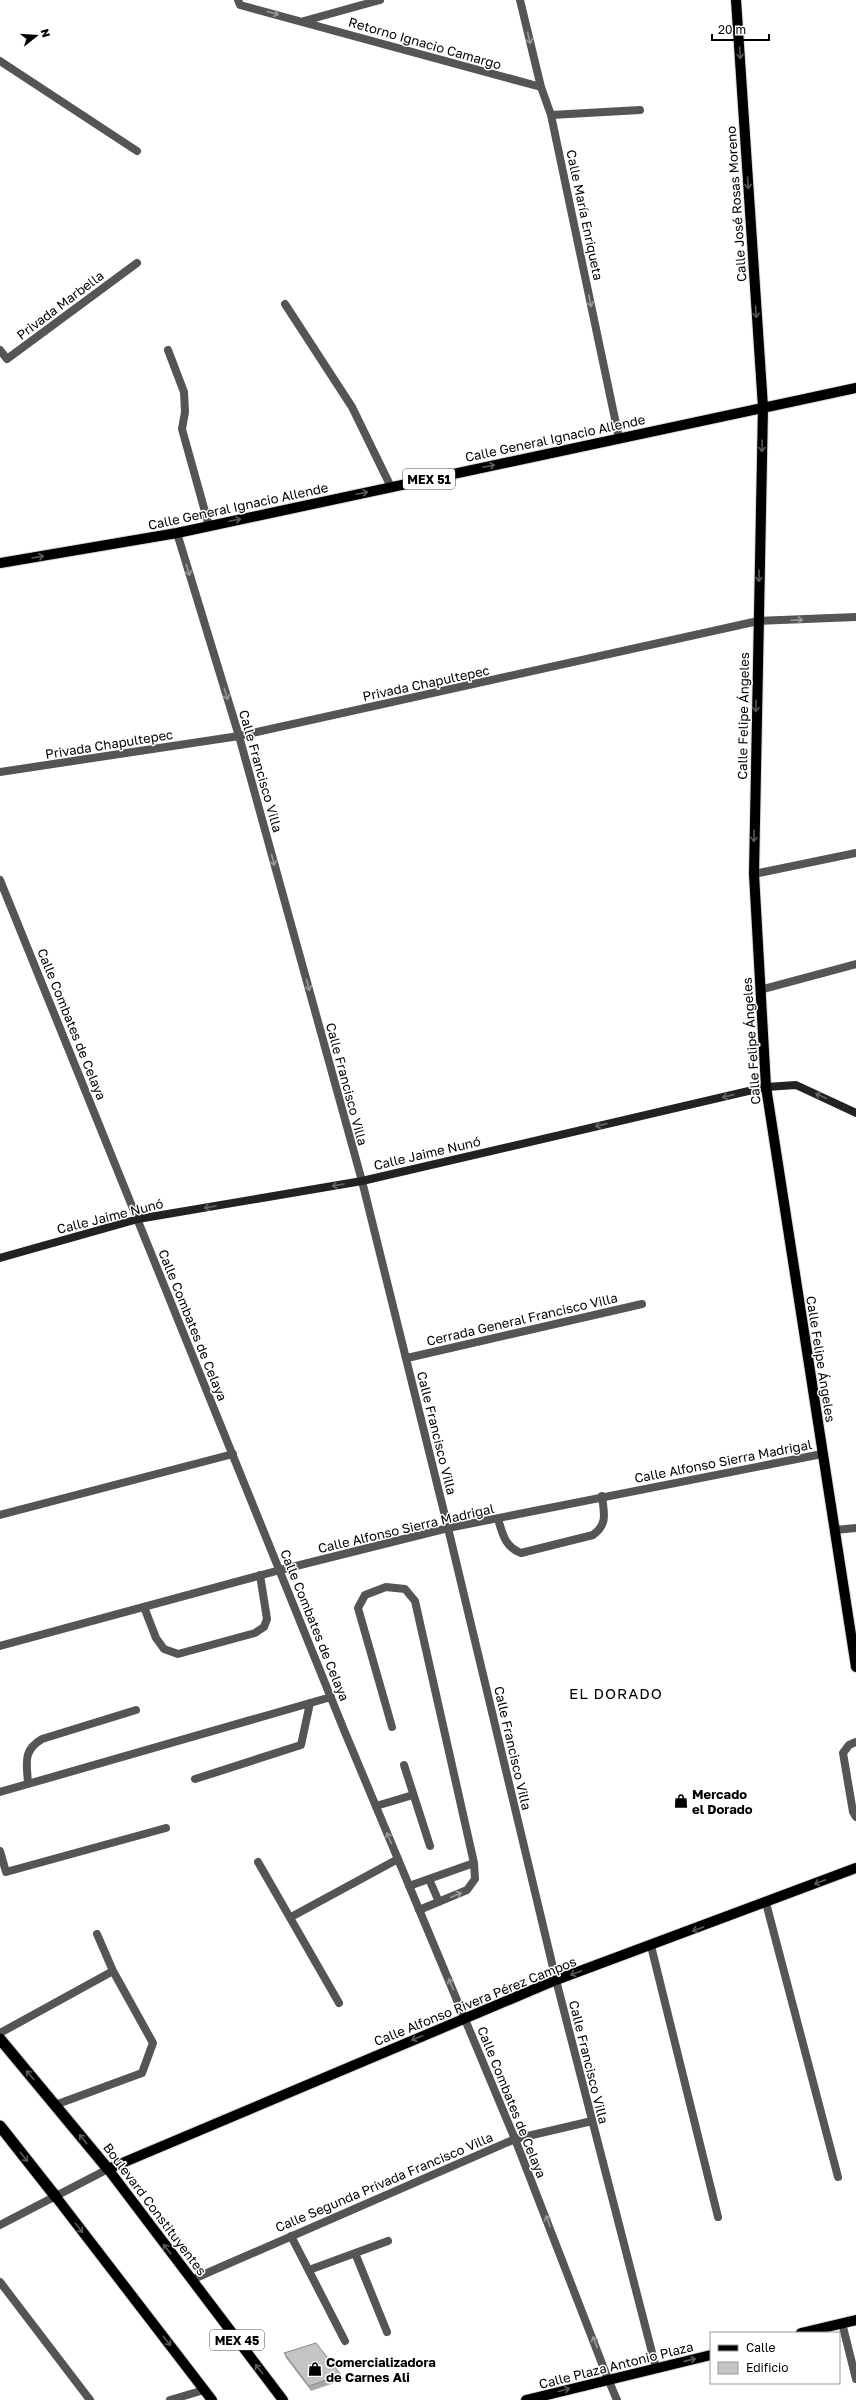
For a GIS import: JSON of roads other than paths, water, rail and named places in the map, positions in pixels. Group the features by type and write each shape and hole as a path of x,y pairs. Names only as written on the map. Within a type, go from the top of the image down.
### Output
{"highway":[{"name":"Boulevard Constituyentes","path":"0,2039 108,2169"},
{"path":"0,2126 56,2197"}],"main road":[{"name":"Calle José Rosas Moreno","path":"736,0 763,407"},
{"name":"Calle General Ignacio Allende","path":"0,563 177,533 856,388"},
{"name":"Calle Felipe Ángeles","path":"763,407 754,874 766,1087 856,1667"},
{"name":"Calle Jaime Nunó","path":"0,1258 138,1219 362,1181 766,1087 796,1085 856,1113"},
{"name":"Calle Alfonso Rivera Pérez Campos","path":"108,2169 465,2017 556,1980 651,1946 856,1868"},
{"name":"Boulevard Constituyentes","path":"108,2169 283,2400"},
{"path":"56,2197 212,2400"},
{"path":"805,2332 856,2320"},
{"name":"Calle Plaza Antonio Plaza","path":"526,2400 710,2355"}],"street":[{"name":"Retorno Ignacio Camargo","path":"238,0 240,5 541,87"},
{"name":"Retorno Ignacio Camargo","path":"303,21 380,0"},
{"name":"Calle María Enriqueta","path":"520,0 541,87 551,115 619,438"},
{"path":"0,61 136,151"},
{"path":"551,115 640,110"},
{"name":"Privada Marbella","path":"0,350 7,359 137,263"},
{"path":"285,304 352,407 391,487"},
{"path":"168,350 184,392 185,412 182,429 209,526"},
{"name":"Calle Francisco Villa","path":"177,533 239,736 362,1181 407,1358 556,1980 656,2368"},
{"name":"Privada Chapultepec","path":"0,772 239,736 758,621 856,617"},
{"path":"754,874 856,852"},
{"name":"Calle Combates de Celaya","path":"0,880 331,1697 515,2139 617,2400"},
{"path":"760,990 856,964"},
{"name":"Cerrada General Francisco Villa","path":"407,1358 642,1304"},
{"path":"0,1515 233,1454"},
{"name":"Calle Alfonso Sierra Madrigal","path":"0,1646 260,1575 448,1528 498,1519 602,1496 822,1454"},
{"path":"498,1519 505,1542 513,1550 521,1553 594,1535 602,1529 604,1520 602,1496"},
{"path":"835,1530 856,1528"},
{"path":"144,1607 156,1638 164,1649 178,1654 255,1633 264,1627 267,1619 260,1575"},
{"path":"392,1727 358,1608 365,1595 386,1587 405,1589 414,1601 474,1863 475,1879 467,1890 420,1910"},
{"path":"0,1792 331,1697"},
{"path":"195,1780 301,1746 310,1703"},
{"path":"28,1784 27,1757 31,1746 42,1739 136,1710"},
{"path":"856,1742 849,1745 843,1753 852,1812 856,1816"},
{"path":"404,1765 430,1846"},
{"path":"376,1806 413,1795"},
{"path":"0,1851 6,1872 166,1828"},
{"path":"291,1917 398,1859"},
{"path":"258,1862 291,1917 339,2003"},
{"path":"409,1886 474,1863"},
{"path":"429,1879 439,1902"},
{"path":"766,1903 838,2178"},
{"path":"55,2105 142,2073 153,2043 113,1971 97,1934"},
{"path":"651,1946 718,2217"},
{"path":"0,2033 113,1971"},
{"name":"Calle Segunda Privada Francisco Villa","path":"191,2280 515,2139 592,2121"},
{"path":"0,2224 56,2197 108,2169"},
{"path":"290,2236 310,2270 345,2341"},
{"path":"310,2270 388,2242"},
{"path":"355,2253 387,2332"},
{"path":"0,2282 90,2400"},
{"path":"842,2323 856,2379"},
{"path":"170,2400 204,2390"}],"place":[{"name":"Mercado el Dorado","path":"681,1801"},
{"name":"Comercializadora de Carnes Ali","path":"315,2369"}],"district":[{"name":"EL DORADO","path":"616,1693"}]}
